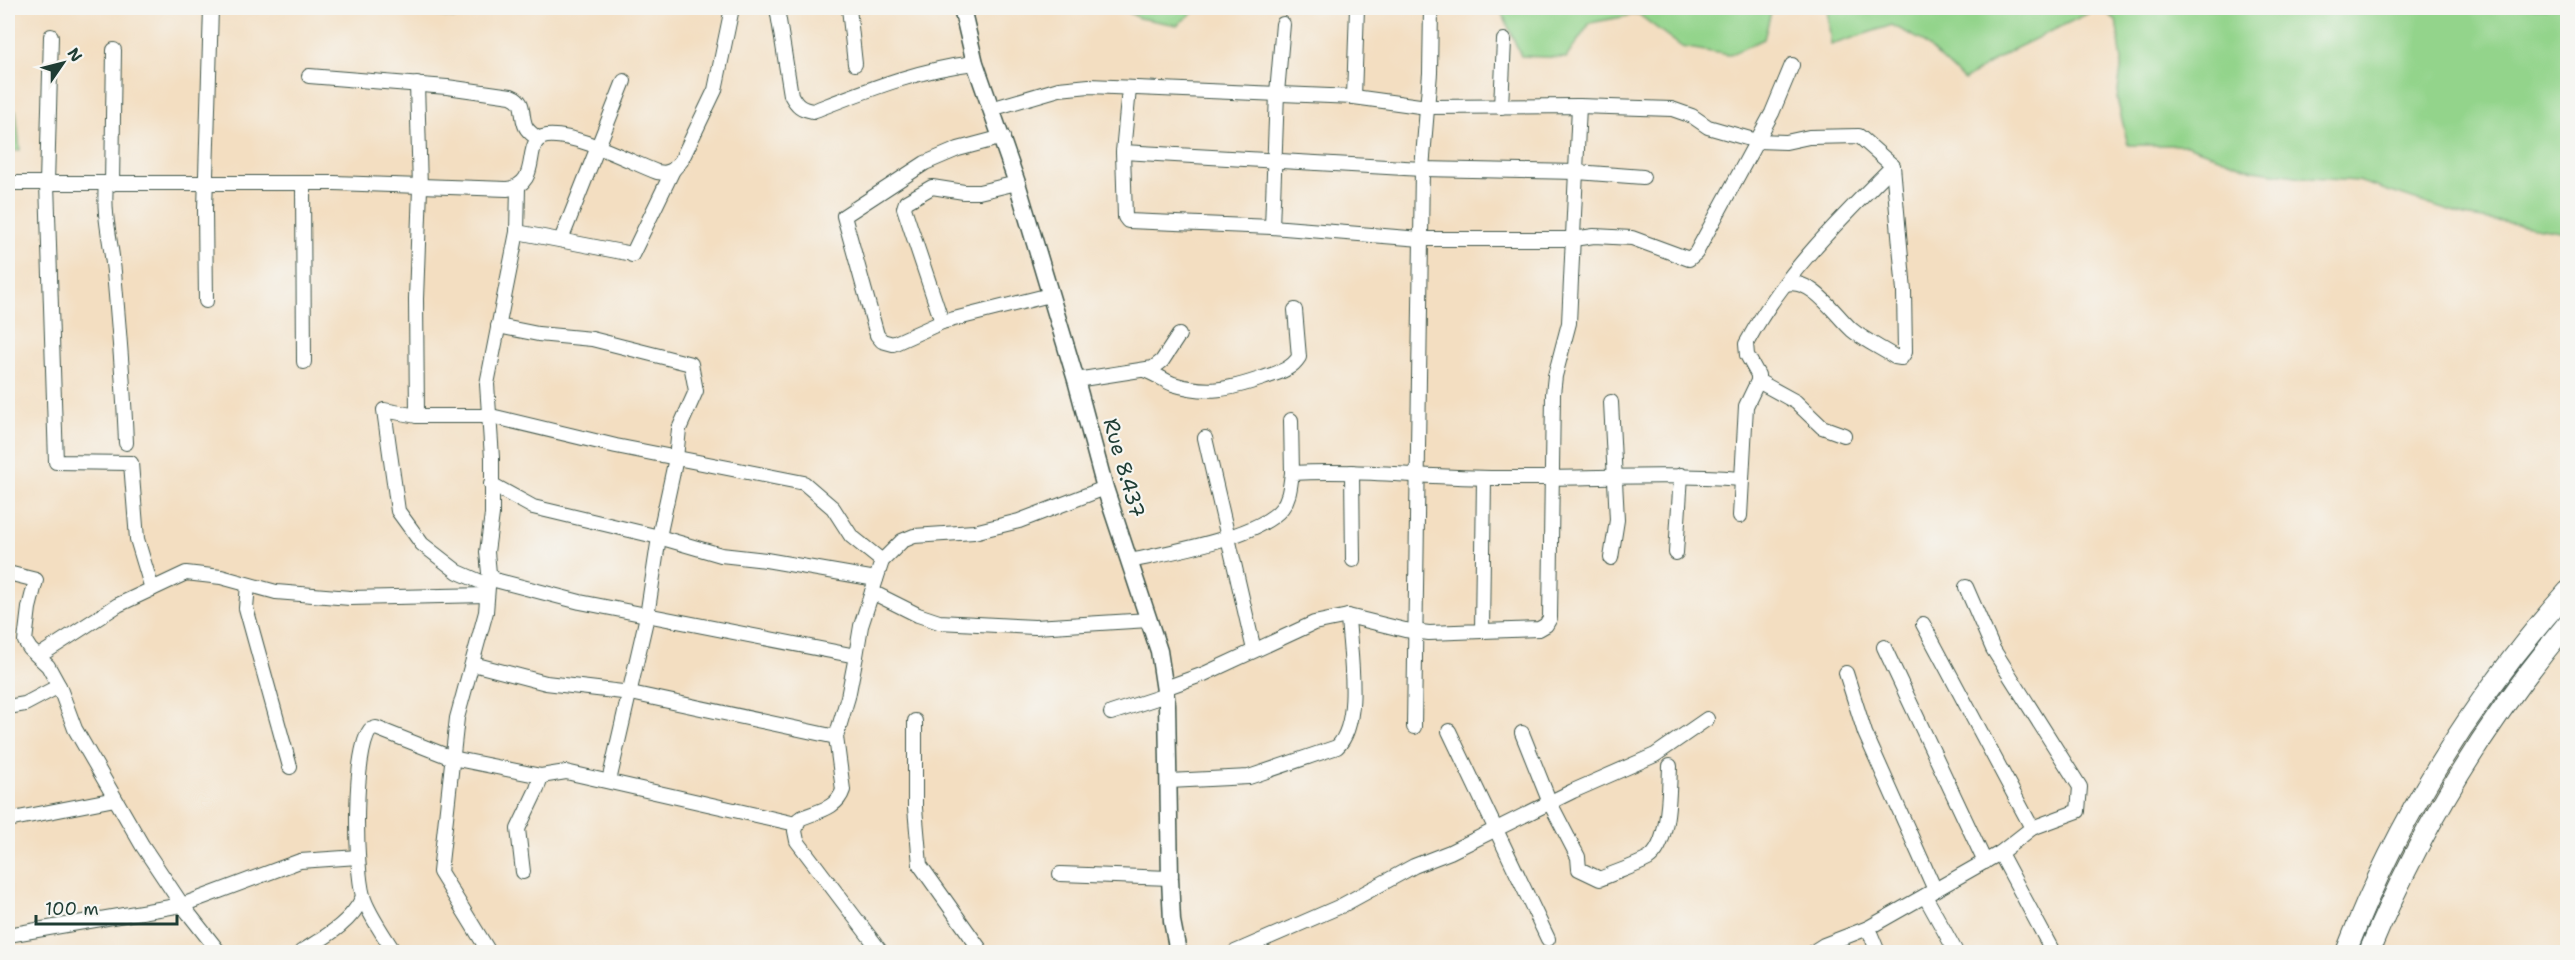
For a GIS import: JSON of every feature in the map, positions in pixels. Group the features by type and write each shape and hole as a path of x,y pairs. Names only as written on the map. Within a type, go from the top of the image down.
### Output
{"highway":[{"path":"2346,952 2383,868 2436,771 2473,711 2510,660 2568,591"},
{"path":"2369,952 2388,906 2423,835 2462,767 2501,707 2568,623"}],"main road":[{"name":"Rue 8.437","path":"962,8 975,63 1003,137 1076,380 1105,488 1159,651 1165,691 1172,921 1178,952"}],"street":[{"path":"206,301 205,209 208,183 211,8"},
{"path":"517,232 629,254 673,170 681,161 715,90 732,8"},
{"path":"777,8 791,95 796,105 802,109 813,111 886,84 975,63"},
{"path":"849,8 855,64"},
{"path":"1354,97 1357,8"},
{"path":"1414,727 1422,170 1431,8"},
{"path":"1272,227 1277,93 1283,24"},
{"path":"51,36 47,183 56,462 131,464 136,539 152,589"},
{"path":"1501,107 1504,40"},
{"path":"114,50 109,184 104,214 112,254 121,344 126,443"},
{"path":"1129,89 1123,152 1125,217 1128,221 1272,227 1421,239 1573,239 1594,236 1632,238 1689,259 1693,258 1757,141 1792,65"},
{"path":"309,76 417,84 510,96 518,99 523,105 524,124 529,132 539,139"},
{"path":"561,240 624,81"},
{"path":"417,84 420,188 416,299 417,416"},
{"path":"991,109 1074,86 1354,97 1427,106 1579,106 1672,109 1692,116 1708,127 1757,141 1786,142 1809,137 1859,136 1893,166 1904,291 1905,352 1901,358 1895,357 1852,330 1820,298 1800,284 1786,284"},
{"path":"1111,713 1203,674 1314,622 1348,616 1417,632 1539,629 1546,625 1550,618 1551,479 1555,376 1569,323 1579,106"},
{"path":"489,952 475,933 440,872 457,718 486,612 487,552 492,514 491,416 487,384 517,232 518,187 526,179 534,144 539,139 548,136 582,142 657,172 665,173 673,170"},
{"path":"1003,137 958,149 925,163 844,216 877,335 889,344 897,343 942,322 1022,304 1050,295"},
{"path":"1123,152 1422,170 1577,172 1643,177"},
{"path":"1740,516 1746,406 1758,381 1758,375 1747,355 1746,344 1786,284 1831,228 1893,166"},
{"path":"8,183 518,187"},
{"path":"942,322 904,208 906,202 932,187 979,192 1017,183"},
{"path":"303,184 304,362"},
{"path":"1144,369 1173,384 1214,391 1231,388 1284,370 1295,363 1299,357 1295,310"},
{"path":"498,326 538,334 592,339 691,364 696,391 679,429 676,458 659,537 647,616 609,781"},
{"path":"1076,380 1153,368 1162,361 1179,335"},
{"path":"1758,381 1796,402 1822,427 1844,435"},
{"path":"1611,402 1617,520 1611,558"},
{"path":"488,584 458,572 422,544 398,511 384,410 417,416 491,416 676,458 804,483 833,508 852,536 882,561"},
{"path":"1130,561 1227,538 1275,515 1282,508 1289,494 1292,473 1290,420"},
{"path":"1205,438 1254,650"},
{"path":"1352,472 1353,560"},
{"path":"1292,473 1352,472 1551,479 1681,475 1741,479"},
{"path":"1676,553 1681,475"},
{"path":"1482,631 1484,478"},
{"path":"491,484 533,507 659,537 721,555 766,560 874,586 918,615 939,622 1035,627 1149,620"},
{"path":"881,952 797,841 796,824 800,819 834,806 843,790 837,737 849,697 861,626 882,561 902,541 914,536 991,528 1018,521 1105,488"},
{"path":"8,573 36,580 28,608 25,642 30,650 48,666 59,686 75,729 115,799 182,905 219,952"},
{"path":"39,656 118,605 186,573 220,577 276,592 350,598 488,584 495,580 504,584 647,616 856,656"},
{"path":"248,585 246,608 290,767"},
{"path":"1813,952 1824,945 1868,928 1985,862 2032,828 2078,811 2080,787 1993,649 1966,587"},
{"path":"1169,781 1249,777 1337,747 1343,741 1348,729 1352,706 1348,616"},
{"path":"1923,624 2032,828"},
{"path":"1884,647 1985,862"},
{"path":"473,664 546,682 631,693 837,737"},
{"path":"1846,674 1865,733 1956,952"},
{"path":"8,707 26,704 59,686"},
{"path":"1235,952 1341,906 1414,866 1450,852 1573,790 1655,755 1707,719"},
{"path":"915,721 915,808 920,865 982,952"},
{"path":"394,952 363,897 358,857 356,819 364,742 370,730 376,728 452,758 541,776 566,772 796,824"},
{"path":"1449,730 1548,939"},
{"path":"1522,733 1550,803 1578,858 1579,869 1600,879 1649,858 1661,844 1668,800 1670,766"},
{"path":"523,872 518,829 541,776"},
{"path":"8,820 115,799"},
{"path":"2000,853 2054,952"},
{"path":"8,935 182,905 300,861 358,857"},
{"path":"1060,874 1170,878"},
{"path":"301,952 340,927 356,912 363,897"},
{"path":"1868,928 1878,952"}],"green space":[{"path":"394,8 491,8 454,18"},
{"path":"1121,8 1199,8 1177,25 1139,18"},
{"path":"1500,8 1772,8 1764,39 1729,55 1682,47 1638,14 1590,23 1566,58 1521,56"},
{"path":"1827,8 2099,8 2006,53 1964,80 1921,40 1892,25 1831,45"},
{"path":"2099,8 2567,8 2567,232 2464,216 2358,181 2310,178 2253,170 2187,145 2128,145 2117,99 2122,61 2116,20"},
{"path":"8,110 16,111 20,150 8,152"}]}
